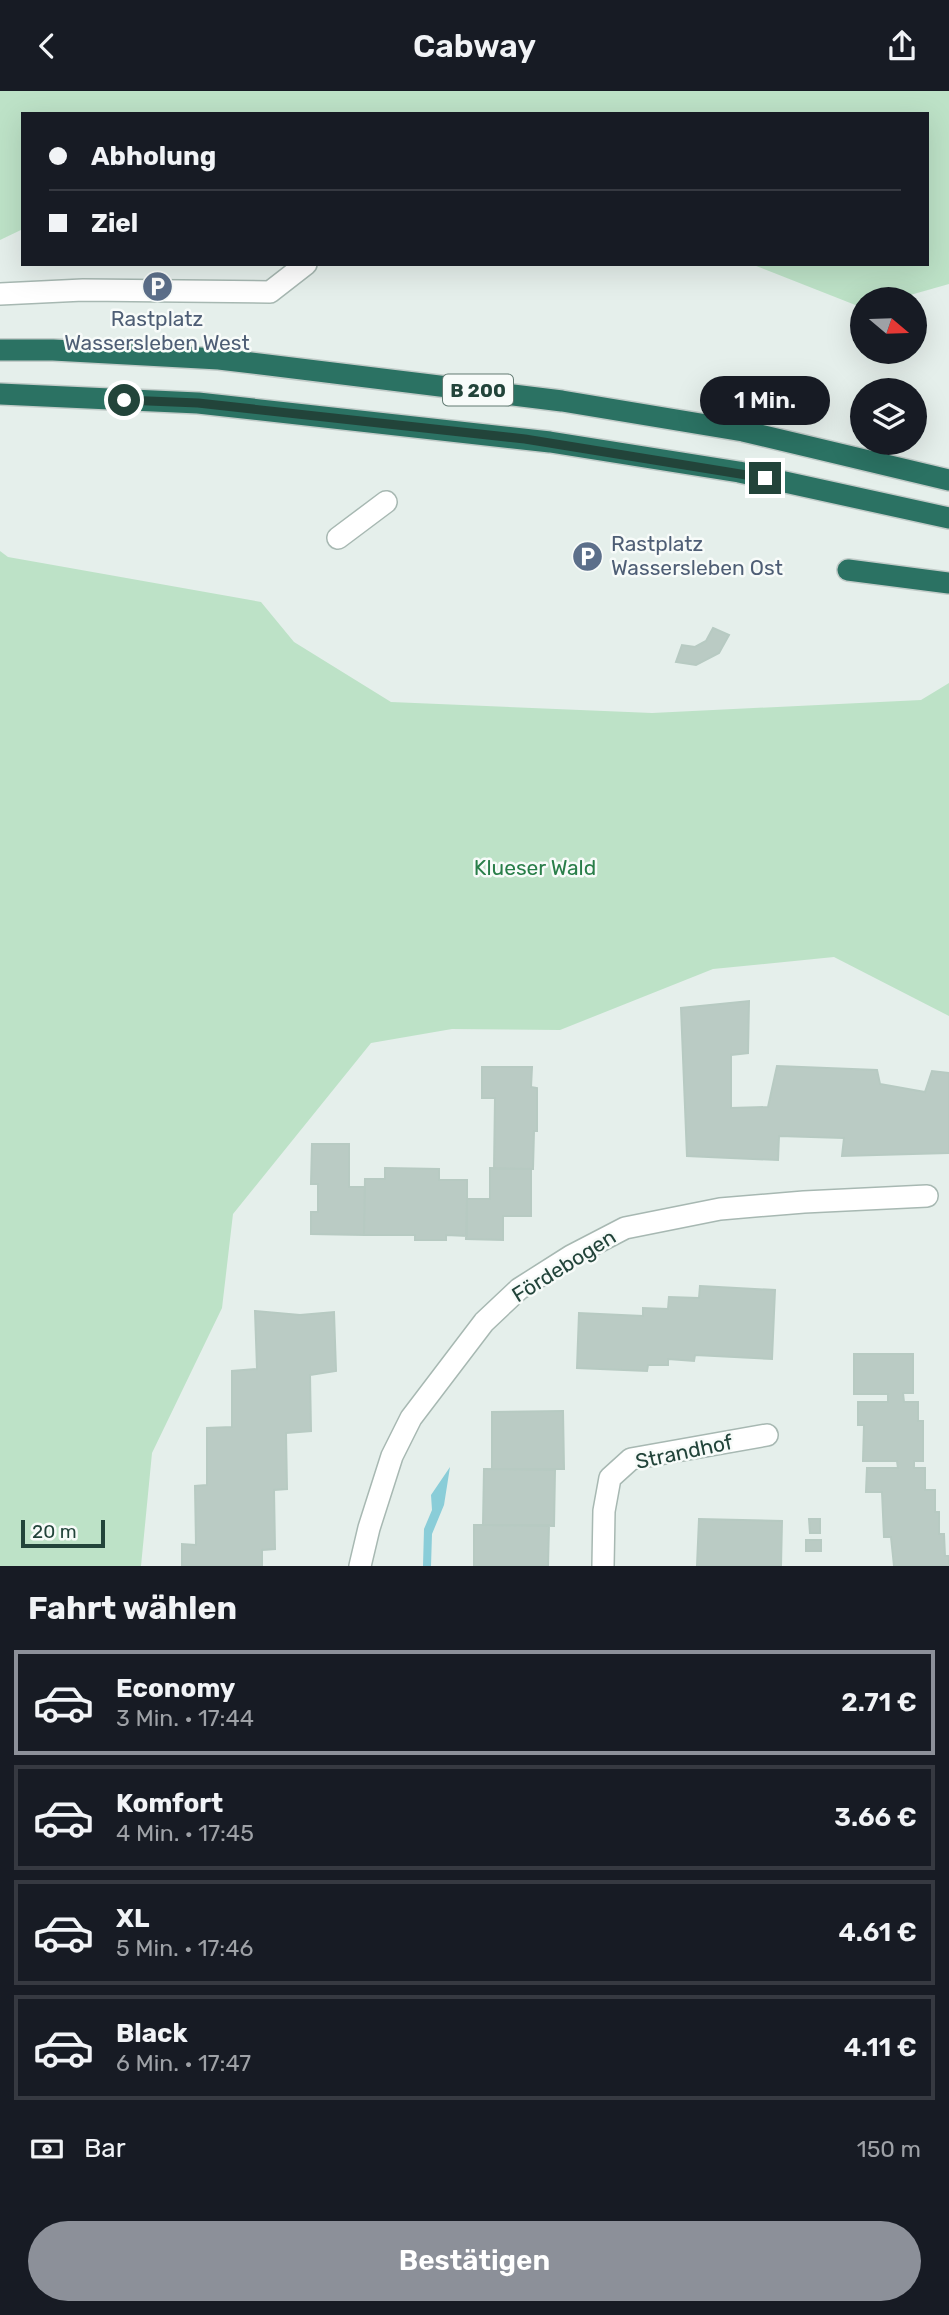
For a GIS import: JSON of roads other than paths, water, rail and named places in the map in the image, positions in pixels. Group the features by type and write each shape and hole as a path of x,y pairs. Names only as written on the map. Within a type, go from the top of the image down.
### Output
{"highway":[{"name":"B 200","path":"0,350 53,350 219,359 562,401 743,431 949,480"},
{"name":"B 200","path":"0,394 198,403 550,442 739,473 949,518"},
{"path":"848,570 949,583"}],"street":[{"path":"0,294 82,290 270,292 303,266"},
{"path":"338,538 386,502"},
{"name":"Fördebogen","path":"360,1566 392,1456 411,1418 484,1322 519,1289 571,1256 625,1228 720,1209 927,1196"},
{"name":"Strandhof","path":"603,1566 604,1511 610,1478 631,1459 766,1435"}],"water":[{"path":"450,1467 444,1505 432,1534 431,1566 423,1566 424,1529 432,1510 431,1495"}],"place":[{"name":"Rastplatz Wassersleben West","path":"157,287"},
{"name":"Rastplatz Wassersleben Ost","path":"588,556"}],"park label":[{"name":"Klueser Wald","path":"535,868"}]}
